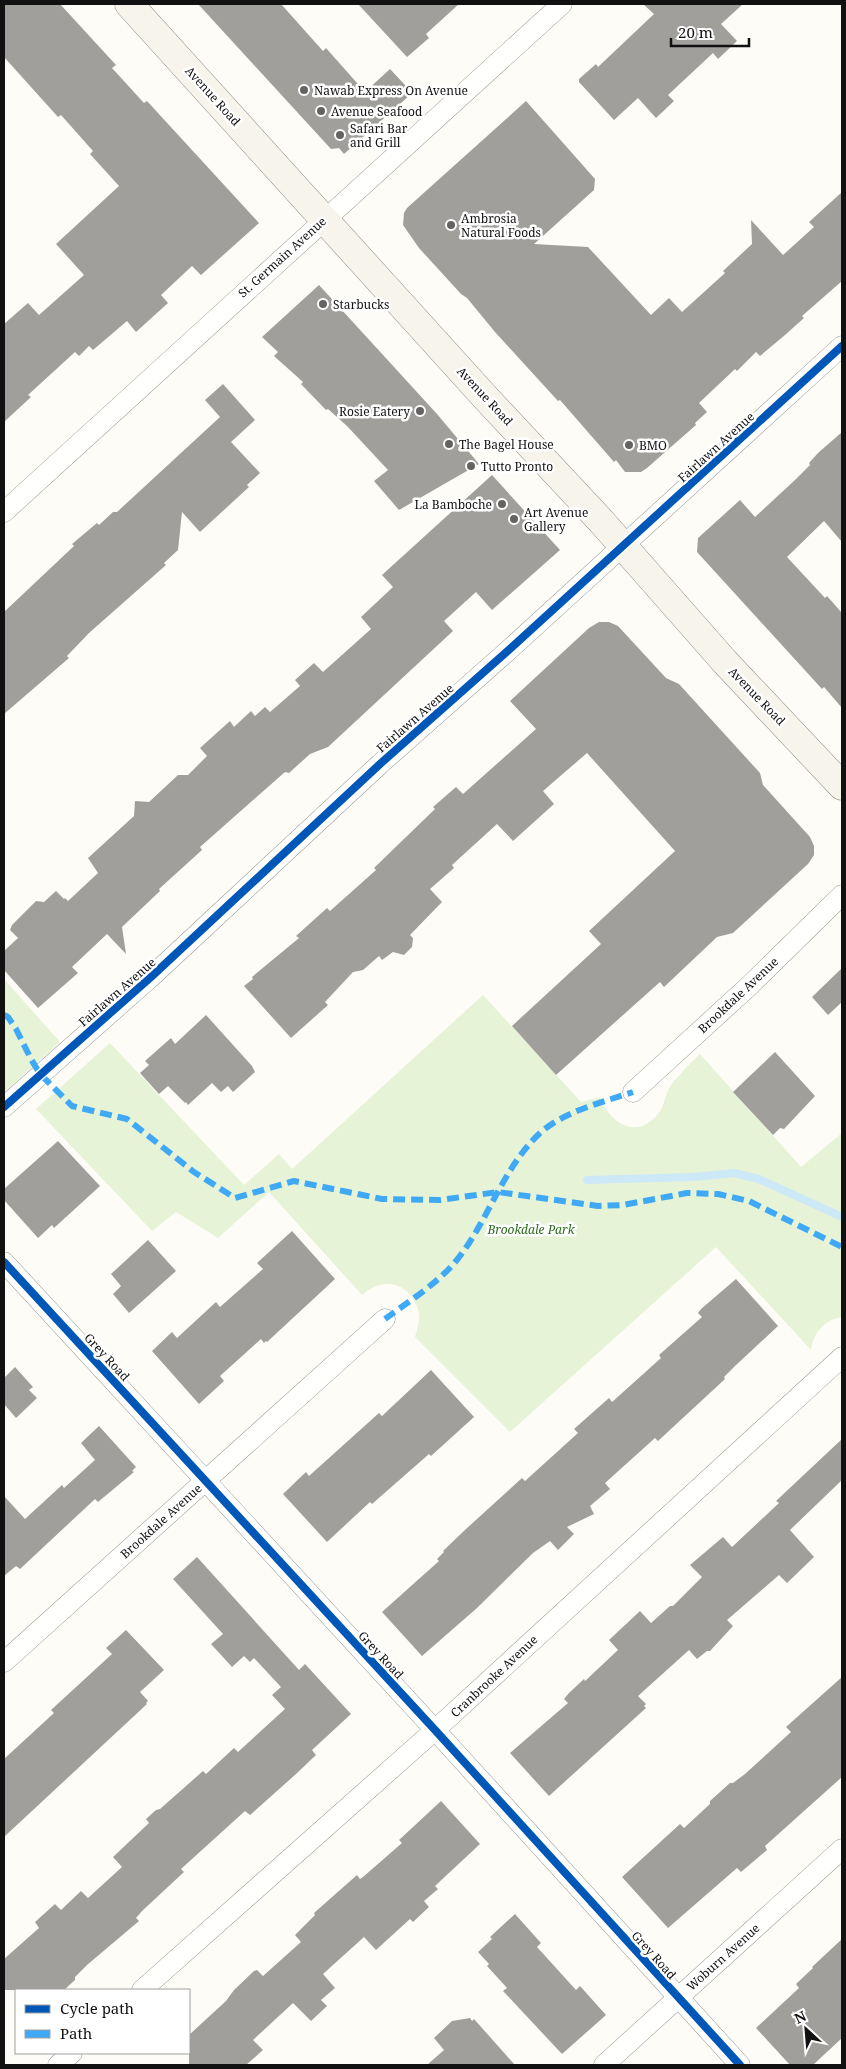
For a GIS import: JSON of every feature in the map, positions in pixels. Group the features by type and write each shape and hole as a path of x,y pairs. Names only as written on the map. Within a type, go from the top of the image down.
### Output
{"main road":[{"name":"Avenue Road","path":"129,4 622,545 725,662 842,786"}],"street":[{"name":"St. Germain Avenue","path":"4,512 562,4"},
{"name":"Fairlawn Avenue","path":"4,1107 151,977 380,764 511,648 842,346"},
{"name":"Brookdale Avenue","path":"633,1092 748,988 842,895"},
{"name":"Grey Road","path":"4,1262 435,1730 740,2065"},
{"name":"Brookdale Avenue","path":"4,1662 385,1319"},
{"name":"Cranbrooke Avenue","path":"143,1989 435,1730 842,1357"},
{"name":"Woburn Avenue","path":"604,2065 842,1849"},
{"path":"58,2065 71,2054"}],"green space":[{"path":"4,979 60,1042 5,1091 4,1090"},
{"name":"Brookdale Park","path":"483,995 581,1102 600,1097 610,1115 625,1125 633,1127 650,1122 662,1109 672,1084 700,1054 801,1167 842,1133 842,1317 825,1324 817,1332 811,1350 716,1247 510,1432 415,1337 419,1313 410,1295 404,1289 396,1285 379,1285 362,1295 269,1192 218,1238 176,1212 152,1231 36,1109 110,1043 244,1185 279,1154 292,1169"}],"building":[{"path":"4,4 60,4 116,65 112,68 144,103 147,101 259,223 201,275 192,266 161,295 168,303 136,332 127,321 93,350 89,346 79,356 75,352 28,395 31,397 4,422 4,324 28,303 39,315 84,275 56,244 119,186 90,154 93,151 61,115 58,117 4,57"},
{"path":"198,4 281,4 323,51 326,48 365,92 390,69 406,86 404,88 410,95 344,154 339,148 331,149"},
{"path":"358,4 459,4 426,34 429,38 407,57"},
{"path":"643,4 743,4 721,24 737,41 718,59 713,53 668,95 674,101 656,118 638,98 614,120 579,82 579,79 596,64 598,67 654,14"},
{"path":"526,101 595,179 594,190 534,244 588,247 651,315 669,298 682,312 725,273 723,271 752,244 751,220 783,255 814,227 809,222 842,192 842,281 802,316 804,318 785,335 760,356 756,352 699,403 707,412 695,423 696,425 641,472 625,472 616,460 614,462 560,400 558,401 495,332 467,298 461,294 419,248 403,225 404,213 407,208"},
{"path":"319,285 437,414 479,464 399,510 374,481 388,470 347,426 328,409 326,410 301,384 303,382 274,356 278,352 262,337"},
{"path":"223,384 255,420 231,442 260,473 247,485 249,487 200,532 182,512 178,550 164,563 166,565 89,633 67,656 69,658 4,714 4,612 74,546 72,544 97,523 99,525 113,512 117,512 220,417 205,400"},
{"path":"842,432 842,542 824,521 787,557 825,598 827,596 842,613 842,708 824,687 822,689 697,552 698,538 740,500 755,517 810,465 809,463 818,453"},
{"path":"492,475 560,550 492,610 476,592 444,621 453,631 328,747 310,754 289,773 285,772 200,847 202,850 159,889 160,891 122,927 126,954 107,934 72,967 78,973 38,1008 4,970 4,951 18,938 10,930 12,925 36,901 44,902 56,891 68,901 98,873 88,858 134,816 135,801 149,802 178,775 188,775 207,756 200,748 230,721 234,727 251,711 255,716 265,707 270,712 300,686 295,680 314,663 323,672 371,629 361,617 393,587 382,575"},
{"path":"599,622 609,622 618,626 666,678 679,684 760,773 763,785 810,837 814,846 814,855 808,864 733,933 717,937 664,987 660,982 556,1075 512,1026 601,944 589,931 675,851 587,753 543,791 554,804 513,841 497,824 452,865 454,868 430,889 442,902 410,935 413,938 412,947 404,955 393,952 382,960 379,956 363,970 353,972 325,1002 328,1005 291,1038 244,986 253,979 252,977 299,938 296,936 327,908 330,911 376,870 374,868 435,809 433,807 456,787 463,794 536,729 510,701 589,628"},
{"path":"842,968 842,1002 828,1015 812,997"},
{"path":"206,1015 252,1066 255,1072 233,1092 228,1086 221,1092 212,1083 188,1105 168,1086 159,1094 140,1073 149,1065 145,1061 171,1038 175,1044"},
{"path":"775,1052 815,1096 784,1129 780,1128 773,1135 733,1092"},
{"path":"58,1141 100,1186 54,1228 52,1225 38,1238 4,1200 4,1189"},
{"path":"292,1231 335,1279 267,1342 264,1343 261,1339 220,1376 224,1381 199,1404 152,1351 172,1332 177,1338 216,1302 220,1307 263,1269 257,1263"},
{"path":"148,1240 176,1271 129,1313 113,1294 121,1286 111,1274"},
{"path":"736,1279 778,1326 724,1377 725,1379 658,1441 655,1438 605,1483 610,1489 590,1506 594,1514 567,1527 574,1534 558,1550 550,1541 533,1553 477,1608 422,1656 382,1612 439,1561 437,1559 443,1551 466,1529 522,1478 525,1481 578,1433 574,1429 609,1398 612,1402 661,1358 659,1355 702,1317 698,1313 701,1309"},
{"path":"15,1367 33,1387 29,1390 37,1398 16,1418 4,1404 4,1378"},
{"path":"431,1370 474,1417 431,1456 429,1454 372,1504 370,1502 327,1542 283,1494 306,1472 309,1476 379,1413 382,1416"},
{"path":"99,1426 136,1467 132,1471 134,1472 98,1502 95,1499 20,1569 16,1566 4,1576 4,1496 25,1519 62,1485 64,1488 95,1460 81,1443"},
{"path":"842,1439 842,1480 790,1530 814,1557 787,1583 779,1575 727,1620 733,1626 710,1651 707,1651 697,1659 689,1650 638,1696 646,1704 644,1706 646,1708 549,1796 510,1753 568,1703 564,1699 569,1693 584,1679 585,1681 618,1650 609,1640 640,1611 651,1623 670,1606 673,1606 702,1577 690,1565 723,1537 732,1547 779,1503 776,1501"},
{"path":"197,1557 299,1670 305,1664 351,1714 312,1750 316,1755 296,1774 250,1815 245,1811 181,1869 184,1872 136,1918 139,1921 87,1965 65,1989 4,1990 4,1959 39,1928 35,1922 55,1904 61,1910 81,1891 88,1898 122,1867 113,1857 149,1823 146,1819 203,1771 206,1774 234,1748 238,1752 285,1709 272,1695 281,1687 254,1658 250,1662 244,1656 232,1667 211,1644 223,1634 173,1579"},
{"path":"126,1630 164,1670 140,1692 148,1701 147,1704 4,1837 4,1759 54,1713 51,1710 112,1654 106,1648"},
{"path":"842,1677 842,1777 765,1846 767,1850 741,1872 737,1868 668,1928 622,1877 680,1824 684,1828 730,1783 733,1783 745,1774 791,1732 786,1727"},
{"path":"441,1801 480,1844 435,1886 438,1889 424,1901 429,1907 413,1922 410,1919 376,1950 364,1937 323,1974 335,1988 321,2000 327,2006 311,2021 293,2003 253,2040 263,2050 246,2065 189,2065 190,2034 226,2001 234,1990 254,1971 257,1970 263,1976 301,1942 295,1935 315,1915 314,1913 357,1875 360,1879 363,1877 402,1843 399,1840"},
{"path":"515,1914 541,1943 537,1947 576,1990 580,1986 606,2015 562,2054 503,1991 507,1988 487,1966 489,1964 478,1952 492,1939 490,1937"},
{"path":"842,1939 842,2038 813,2065 790,2065 756,2028 799,1988 796,1984"},
{"path":"470,2018 472,2021 474,2019 515,2065 427,2065 444,2050 434,2038 452,2021"}],"waterway":[{"path":"587,1180 694,1177 734,1173 759,1179 842,1217"}],"marked path":[{"path":"4,1015 8,1017 16,1029 40,1074 72,1106 127,1119 194,1172 235,1198 294,1181 382,1199 440,1200 498,1192 598,1206 623,1205 687,1193 718,1194 749,1201 842,1247"},
{"path":"385,1319 432,1285 456,1261 477,1230 515,1163 539,1134 548,1126 571,1114 633,1092"}],"cycle path":[{"path":"4,1107 151,977 380,764 511,648 842,346"},
{"path":"4,1262 435,1730 740,2065"}],"place":[{"name":"Nawab Express On Avenue","path":"304,90"},
{"name":"Avenue Seafood","path":"321,111"},
{"name":"Safari Bar and Grill","path":"340,135"},
{"name":"Ambrosia Natural Foods","path":"451,225"},
{"name":"Starbucks","path":"323,304"},
{"name":"Rosie Eatery","path":"420,411"},
{"name":"The Bagel House","path":"449,444"},
{"name":"BMO","path":"629,445"},
{"name":"Tutto Pronto","path":"471,466"},
{"name":"La Bamboche","path":"502,504"},
{"name":"Art Avenue Gallery","path":"514,519"}]}
